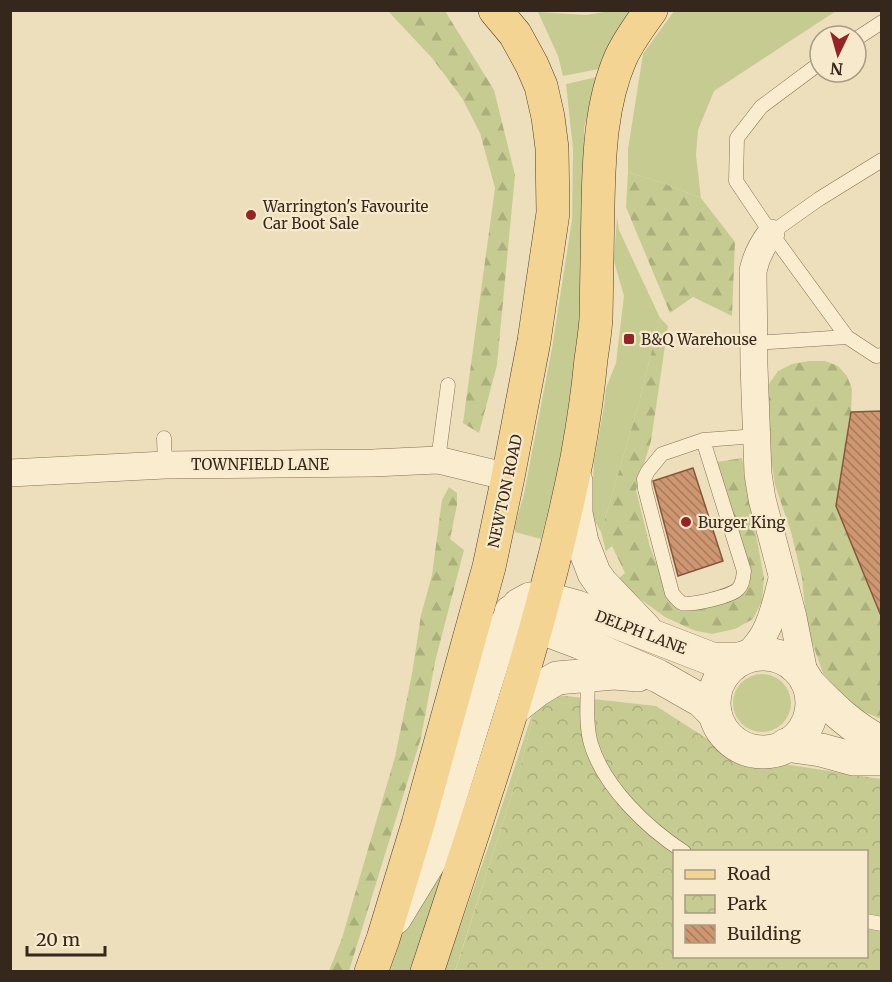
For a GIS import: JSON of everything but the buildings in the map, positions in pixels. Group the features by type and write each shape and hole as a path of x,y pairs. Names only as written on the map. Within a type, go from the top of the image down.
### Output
{"main road":[{"name":"NEWTON ROAD","path":"370,972 383,939 418,824 489,567 536,329 554,213 554,180 548,117 540,86 515,33 495,10"},
{"path":"427,972 513,709 531,612 577,459 587,400 596,321 598,181 606,109 621,56 651,10"}],"street":[{"path":"771,233 756,257 753,271 759,482 812,697 807,725 798,737 786,746 772,751 758,751 743,747 731,740 721,728 715,714 714,702 721,677 729,667 757,645 765,633 782,578"},
{"path":"577,459 576,513 582,542 594,573 653,637"},
{"name":"TOWNFIELD LANE","path":"10,472 165,465 373,463 438,460 508,477"},
{"path":"489,567 489,581 501,605 531,612 579,642 686,690 702,700 715,714"},
{"name":"DELPH LANE","path":"531,612 577,607 712,659 743,658"},
{"path":"383,939 431,859 501,634 531,612"},
{"path":"743,658 763,654 780,657 794,665 832,708 864,734 882,743"},
{"path":"513,709 557,678 614,673 658,676"},
{"path":"786,746 821,750 854,759 882,759"}],"lane":[{"path":"868,31 882,22"},
{"path":"808,72 761,106 737,138 736,181 847,337 876,356 882,355"},
{"path":"771,233 819,199 882,160"},
{"path":"754,343 847,337"},
{"path":"438,460 448,385"},
{"path":"703,440 744,571 740,588 733,594 691,604 683,603 672,593 644,479 662,454 703,440 757,436"},
{"path":"164,438 165,465"},
{"path":"588,674 588,729 596,758 605,776 650,827 681,850"}],"green space":[{"path":"388,11 445,11 494,90 515,175 497,365 479,433 463,423 495,188 480,133 462,98 432,58"},
{"path":"610,11 630,11 599,69 563,76 558,56 538,12 586,15"},
{"path":"674,11 836,11 816,24 808,24 808,29 714,91 698,130 696,155 701,198 628,172 628,149 643,54"},
{"path":"597,77 584,128 585,211 581,308 574,374 566,438 541,539 515,532 515,526 524,494 552,348 572,220 573,149 566,84"},
{"path":"628,172 701,198 735,242 732,316 693,297 670,313 626,207"},
{"path":"617,217 619,230 660,318 637,410 601,532 591,514 594,462 606,388 616,363 624,296 614,261"},
{"path":"660,318 668,326 651,441 636,490 650,547 666,588 675,605 695,610 730,598 745,588 717,462 742,458 764,578 762,601 753,619 735,629 712,634 693,630 665,617 617,580 625,573 612,546 606,551 601,532 637,410"},
{"path":"825,361 838,366 847,376 852,389 851,412 836,506 881,619 881,719 853,707 823,673 807,628 802,578 791,532 775,485 765,403 769,384 778,371 792,364"},
{"path":"449,487 457,493 457,505 450,539 464,550 435,662 421,738 349,971 329,971 342,938 395,757 421,615 432,575 442,500"},
{"path":"756,674 768,674 778,678 787,687 791,709 783,724 768,732 756,732 746,728 737,719 733,709 733,697 737,687 746,678"},
{"path":"539,693 520,769 455,971 444,972 489,845"},
{"path":"539,693 656,706 742,761 771,762 881,779 881,971 455,972 520,769"},
{"path":"436,872 444,875 411,971 386,972 396,947"}],"place":[{"name":"Warrington's Favourite Car Boot Sale","path":"251,215"},
{"name":"B&Q Warehouse","path":"629,339"},
{"name":"Burger King","path":"686,522"}]}
